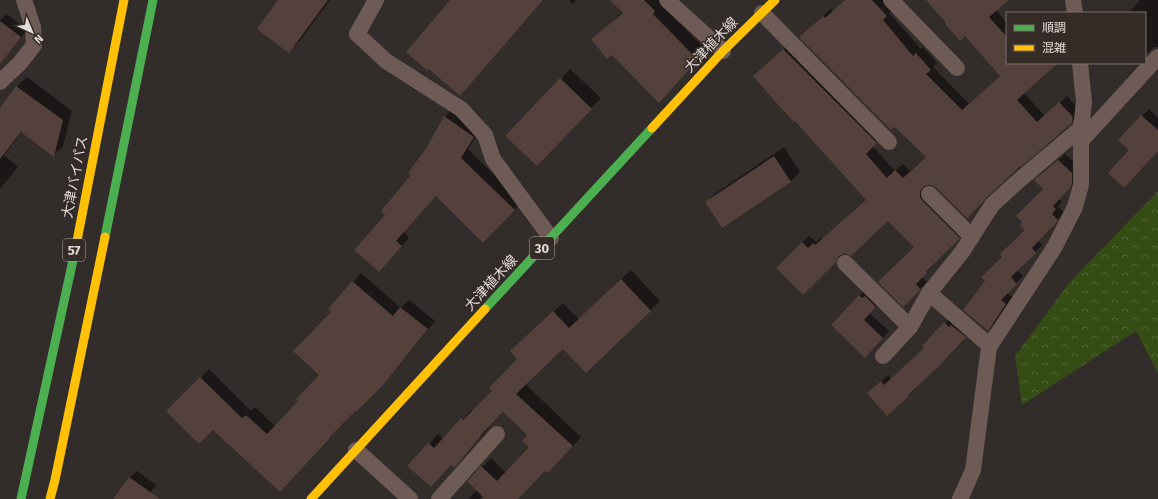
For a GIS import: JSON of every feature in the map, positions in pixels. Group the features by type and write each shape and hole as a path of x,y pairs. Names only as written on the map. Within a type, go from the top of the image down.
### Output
{"main road":[{"name":"大津バイパス","path":"21,499 78,235 124,0"},
{"name":"57","path":"50,499 153,0"},
{"name":"大津植木線","path":"316,497 356,450 723,51 775,0"}],"street":[{"path":"0,82 20,63 34,45 33,26 24,0"},
{"path":"376,0 357,34 386,61 461,109 485,135 493,159 551,238"},
{"path":"667,0 723,51"},
{"path":"891,0 957,68"},
{"path":"1073,0 1074,12"},
{"path":"762,13 889,142"},
{"path":"883,356 910,327 929,293 962,252 992,205 1016,183 1081,135 1158,57"},
{"path":"960,499 973,470 990,346 1054,248 1075,207 1081,184 1081,135 1084,102 1080,64"},
{"path":"929,194 972,237"},
{"path":"845,263 910,327"},
{"path":"929,293 990,346"},
{"path":"439,499 497,434"},
{"path":"356,450 410,499"}],"green space":[{"path":"1158,191 1158,373 1136,331 1022,405 1015,356 1069,283"}],"building":[{"path":"278,0 328,0 289,53 257,29"},
{"path":"450,0 543,0 460,96 429,69 428,71 406,52"},
{"path":"610,0 644,0 655,11 653,14 698,60 659,103 612,55 607,59 591,39 623,13"},
{"path":"845,0 872,0 887,16 883,20 913,56 916,53 931,70 926,74 962,110 1000,76 965,36 960,41 926,0 1009,0 989,17 1006,36 1006,64 1057,64 1017,100 1037,122 1059,102 1073,117 1072,123 1021,167 1020,166 967,218 932,185 927,185 922,188 920,197 922,200 960,238 916,284 920,290 903,307 878,282 914,247 888,221 851,256 845,253 839,256 836,262 803,295 776,268 802,242 808,248 813,243 815,245 866,200 753,76 783,49 877,143 866,154 887,178 895,170 903,178 926,157 895,127 891,130 799,37 823,16 825,18"},
{"path":"0,21 21,37 0,64"},
{"path":"560,78 592,109 537,166 505,136"},
{"path":"16,86 63,120 54,157 21,132 0,159 0,108"},
{"path":"1141,115 1158,130 1158,151 1124,188 1108,173 1129,150 1118,140"},
{"path":"444,116 474,137 461,158 515,210 483,243 436,196 396,241 402,246 379,272 354,250 385,215 381,211 411,175 408,173 427,147"},
{"path":"774,156 791,182 722,228 705,202"},
{"path":"1058,160 1072,173 1072,184 1053,206 1056,209 1052,214 1058,220 1032,248 1036,253 1011,277 1017,284 1001,300 1006,304 988,331 963,310 985,281 981,277 1002,257 1000,254 1025,230 1020,225 1022,222 1016,216 1043,189 1034,180"},
{"path":"621,279 651,311 586,373 563,349 516,394 573,446 548,473 545,471 518,499 480,499 483,497 467,481 481,466 497,481 529,447 522,441 527,435 503,412 480,436 454,468 451,465 431,487 407,466 428,443 434,448 461,418 463,420 492,391 489,388 517,359 510,351 553,311 569,328"},
{"path":"352,281 393,316 400,307 428,329 383,385 329,438 280,492 213,430 199,444 166,411 200,377 242,418 246,415 267,434 298,401 296,399 319,375 293,351 331,312 328,309"},
{"path":"859,295 862,298 865,296 876,307 864,320 883,338 865,358 831,325"},
{"path":"944,322 949,327 951,325 966,337 939,366 908,395 909,396 887,416 867,393 881,381 884,385 924,348 922,346"},
{"path":"129,477 160,499 113,499"}],"traffic: fast":[{"path":"105,237 153,0"},
{"path":"485,309 652,128"},
{"path":"21,499 75,251"}],"traffic: slow":[{"path":"75,251 124,0"},
{"path":"652,128 723,51 775,0"},
{"path":"50,499 105,237"},
{"path":"311,499 485,309"}]}
